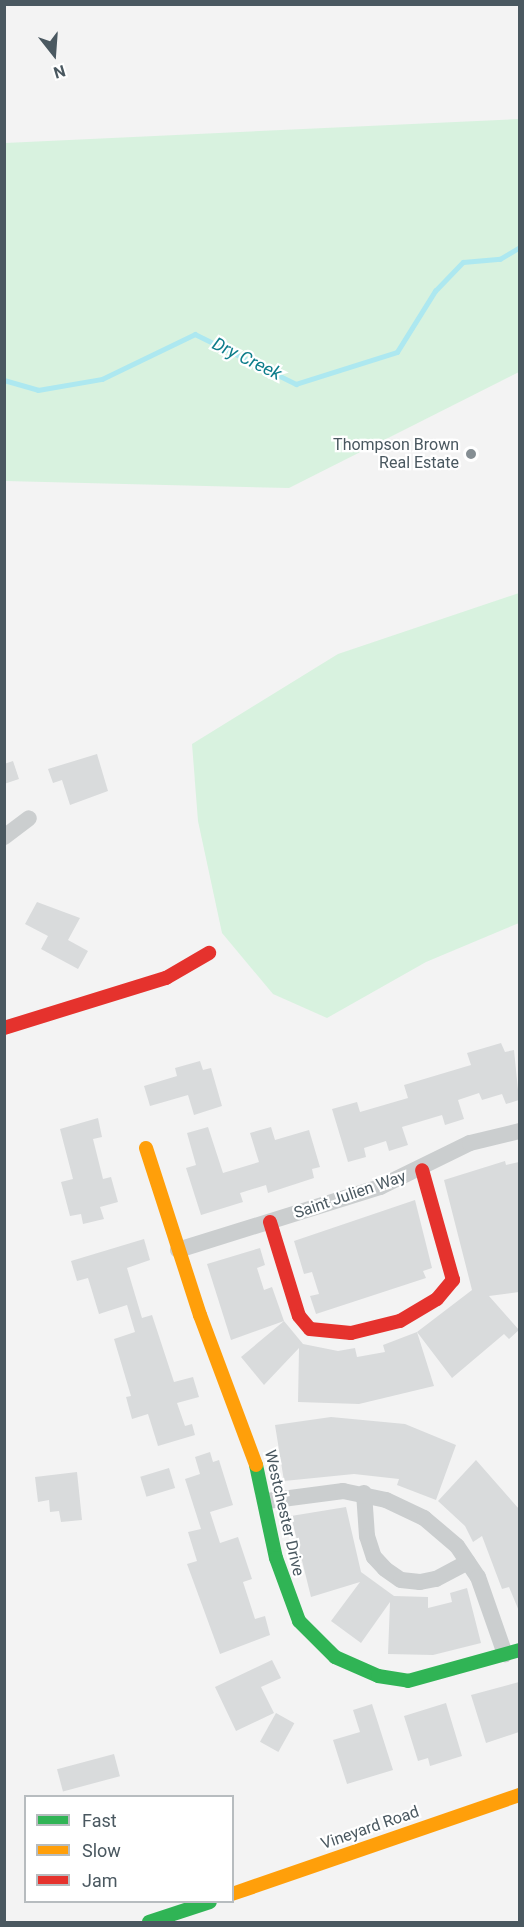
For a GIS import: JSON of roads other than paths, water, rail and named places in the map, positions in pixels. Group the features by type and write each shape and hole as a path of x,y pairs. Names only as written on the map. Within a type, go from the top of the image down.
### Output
{"street":[{"path":"4,837 29,818"},
{"path":"4,1028 166,978 209,953"},
{"name":"Saint Julien Way","path":"178,1250 270,1222 422,1170 470,1143 519,1131"},
{"name":"Westchester Drive","path":"146,1148 178,1250 251,1443 267,1501 285,1590 299,1621 335,1657 378,1676 408,1681 439,1676 512,1652"},
{"path":"270,1222 299,1316 310,1329 351,1333 400,1321 437,1299 453,1280 422,1170"},
{"path":"267,1501 317,1492 364,1493 424,1518 468,1562 512,1652"},
{"path":"364,1493 367,1536 374,1557 385,1569 401,1580 420,1582 468,1562"},
{"name":"Vineyard Road","path":"234,1893 519,1795"},
{"path":"149,1923 207,1903"}],"waterway":[{"name":"Dry Creek","path":"4,380 38,390 102,379 195,334 296,384 397,352 435,291 463,262 500,259 520,247"}],"place":[{"name":"Thompson Brown Real Estate","path":"471,454"}]}
